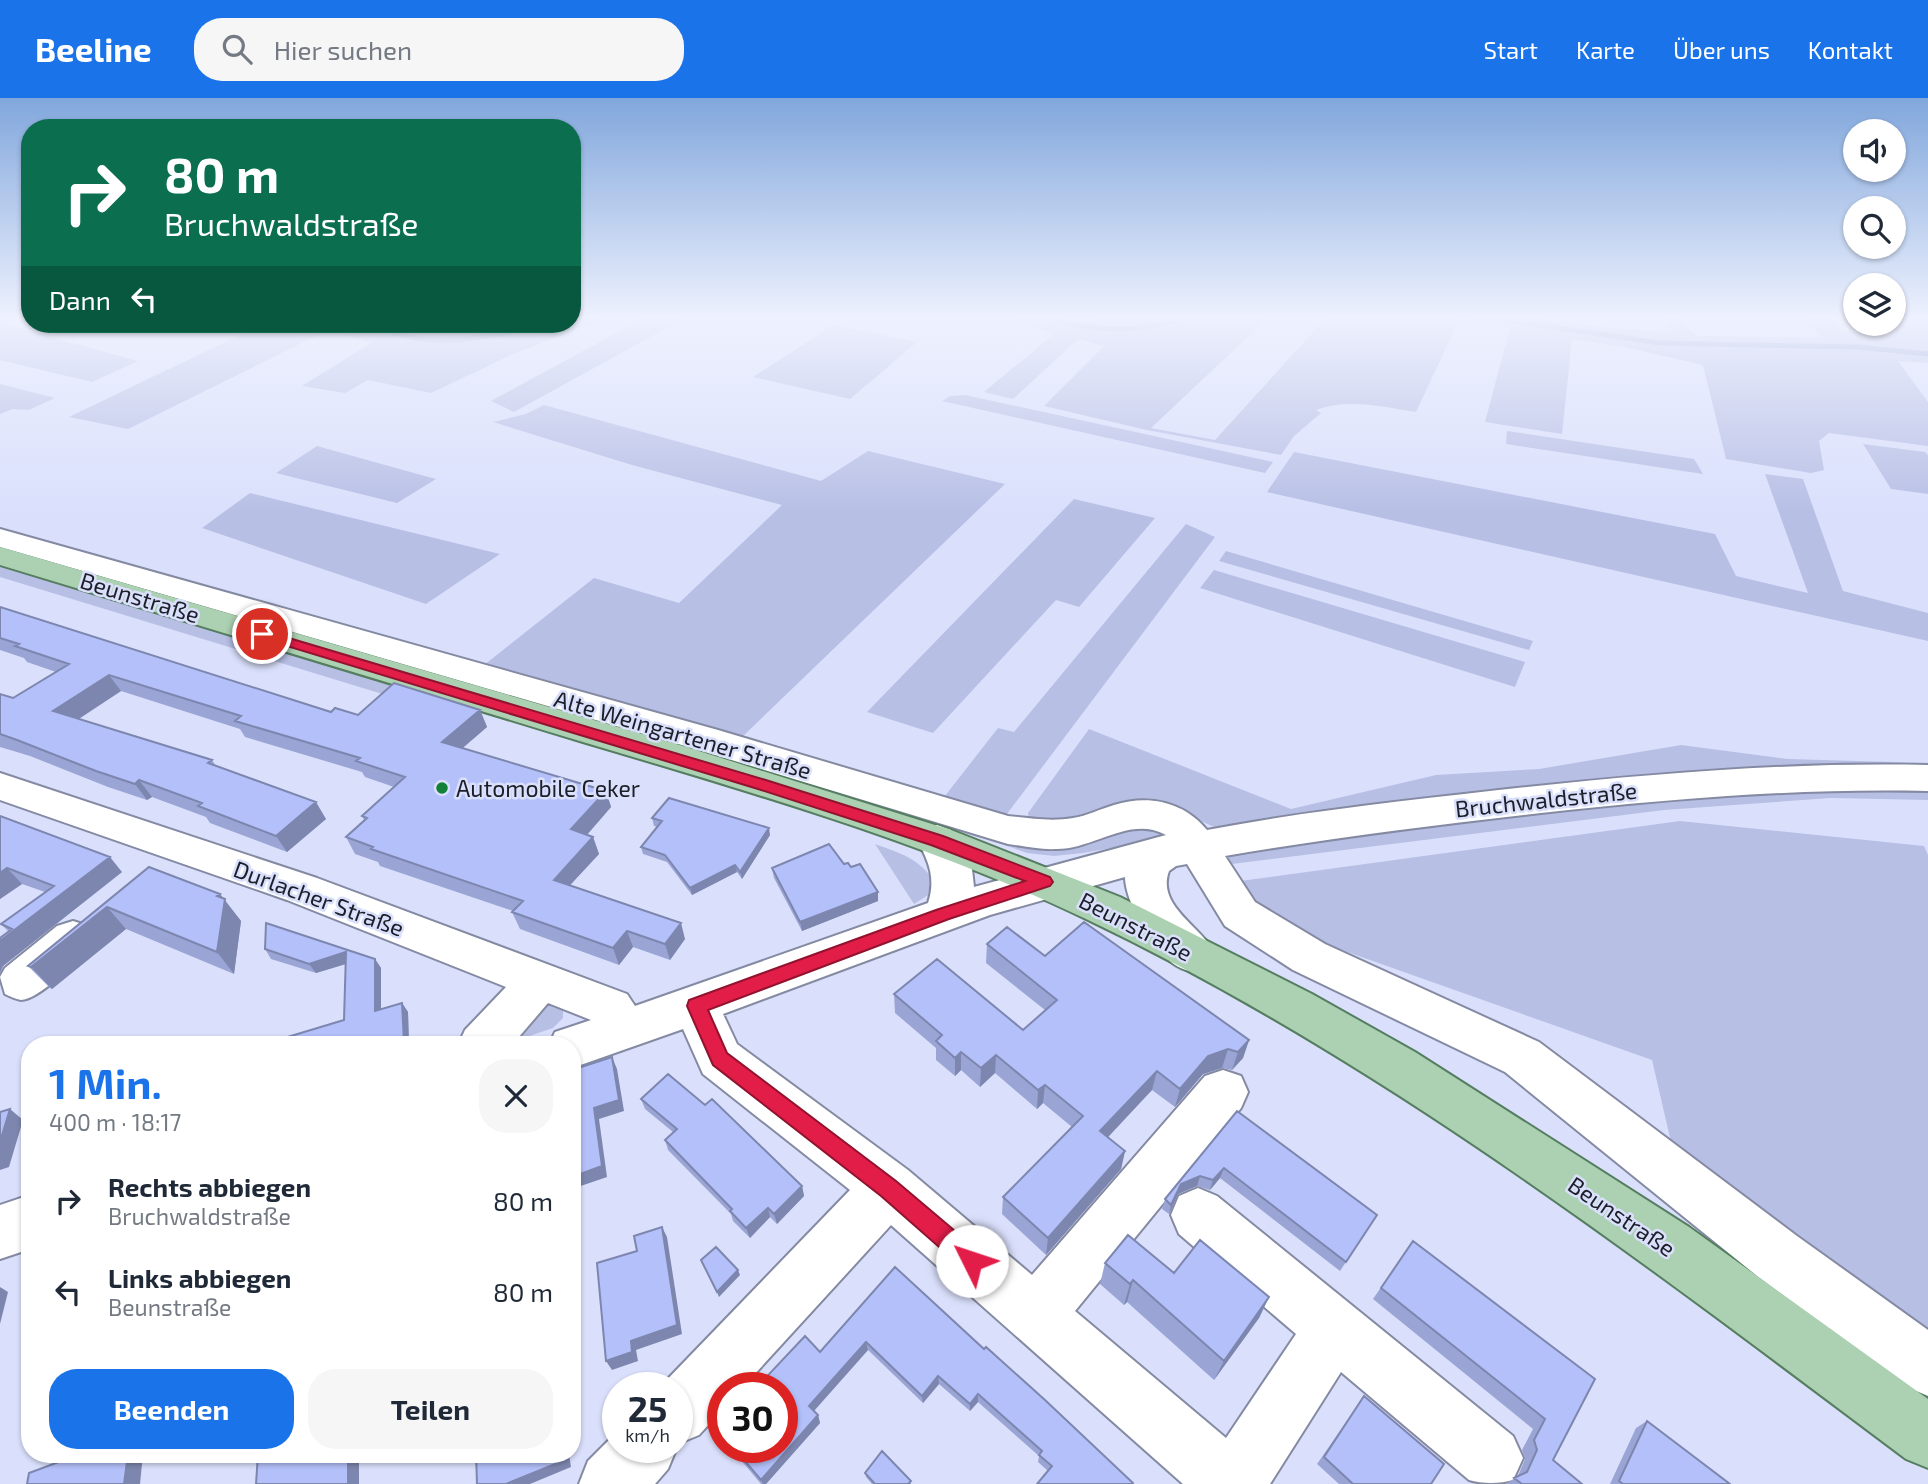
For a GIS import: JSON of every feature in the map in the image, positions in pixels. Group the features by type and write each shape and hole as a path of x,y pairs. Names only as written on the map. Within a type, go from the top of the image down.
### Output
{"main road":[{"name":"Beunstraße","path":"0,556 670,755 937,840 1105,909 1296,1008 1398,1067 1669,1247 1928,1437"}],"street":[{"name":"Alte Weingartener Straße","path":"0,538 718,743 1008,830 1057,835 1080,832 1124,816 1147,814 1165,817 1180,825 1181,847 1240,914 1309,957 1522,1057 1777,1256 1928,1366"},
{"name":"Bruchwaldstraße","path":"581,1043 696,1006 943,915 1044,882 1181,847 1410,814 1650,788 1873,776 1928,778"},
{"name":"Durlacher Straße","path":"0,786 168,861 302,890 611,1008 625,1030"},
{"path":"937,840 952,869 954,882 954,894 943,915"},
{"path":"1181,847 1151,865 1146,882 1151,903 1174,936 1202,959"},
{"path":"21,981 102,914"},
{"path":"490,1036 541,981"},
{"path":"696,1006 720,1059 889,1188 1232,1484 1335,1328"},
{"path":"1035,1315 1223,1092"},
{"path":"693,1396 889,1188"},
{"path":"1198,1215 1491,1458"},
{"path":"0,1232 21,1225"},
{"path":"611,1484 631,1463"}],"shaded area":[{"path":"140,383 222,383 128,429 69,417"},
{"path":"307,383 363,383 345,393 302,386"},
{"path":"381,383 453,383 431,393"},
{"path":"525,383 567,383 514,412 491,401"},
{"path":"778,383 869,383 850,399"},
{"path":"995,383 1031,383 1013,399 984,392"},
{"path":"1067,383 1199,383 1151,428 1215,440 1267,383 1430,383 1416,412 1353,404 1316,410 1321,413 1294,436 1281,455 1147,430 1044,406"},
{"path":"1495,383 1567,383 1562,434 1485,422"},
{"path":"1707,383 1914,383 1928,402 1928,446 1829,433 1819,441 1824,470 1811,473 1726,459"},
{"path":"0,384 55,398 29,410 13,409 0,414"},
{"path":"965,395 1273,462 1265,473 942,401 950,396"},
{"path":"544,405 821,481 868,451 1005,484 739,740 479,669 594,578 679,603 782,505 632,465 493,422 526,414"},
{"path":"1507,431 1694,459 1703,474 1506,444"},
{"path":"1863,444 1925,452 1928,455 1928,494 1891,489"},
{"path":"317,446 436,479 397,503 276,473"},
{"path":"1294,452 1715,534 1736,576 1808,593 1765,474 1803,479 1843,591 1928,613 1928,641 1267,492"},
{"path":"250,493 500,554 426,604 202,528"},
{"path":"1074,499 1155,518 1079,607 1056,600 933,733 867,712"},
{"path":"1186,524 1215,537 1001,822 941,801 998,728 1014,732"},
{"path":"1226,551 1533,641 1529,650 1219,561"},
{"path":"0,567 411,690 402,700 0,577"},
{"path":"1214,570 1525,662 1515,687 1200,588"},
{"path":"239,615 1011,837 1144,821 1173,837 1083,853 1054,856 1027,853 963,830 665,739 413,668"},
{"path":"1089,729 1291,809 1436,775 1539,769 1681,745 1788,759 1928,763 1928,769 1321,813 1214,827 1192,817 1029,825 1028,813"},
{"path":"1928,787 1928,800 1831,798 1664,810 1224,865 1220,850 1654,798"},
{"path":"1680,821 1924,846 1928,855 1928,1339 1674,1155 1652,1060 1271,925 1233,882"},
{"path":"875,844 909,858 923,868 935,883 930,894 914,904"},
{"path":"541,1001 563,1009 563,1018 553,1028 529,1036 511,1036"}],"building":[{"path":"0,607 331,712 335,708 358,715 394,683 480,710 442,742 606,791 571,829 593,837 554,880 681,923 665,944 627,931 613,948 512,912 523,901 371,849 373,847 346,837 367,818 362,816 405,777 356,761 360,758 235,721 241,716 109,675 53,711 212,760 208,763 316,802 276,836 198,806 202,803 139,780 135,784 96,771 0,734 0,694 13,698 69,664 15,646 19,644 0,638"},
{"path":"669,798 769,828 740,872 735,865 690,888 665,855 641,847 662,821 652,818"},
{"path":"0,816 110,857 0,941 0,938 12,929 1,924 54,886 7,868 0,873"},
{"path":"829,844 844,864 848,863 851,867 860,864 878,892 800,922 772,868"},
{"path":"149,867 220,894 217,896 225,899 217,952 107,907 31,967 28,966"},
{"path":"1084,922 1249,1040 1238,1052 1228,1049 1208,1056 1180,1089 1157,1071 1100,1131 1125,1151 1048,1238 1003,1197 1083,1116 1045,1085 1038,1090 996,1055 981,1068 961,1052 955,1058 936,1041 942,1035 894,994 937,959 1023,1030 1057,1000 987,944 1007,927 1045,956"},
{"path":"266,923 375,959 375,1011 402,1003 404,1036 291,1036 344,1020 346,952 309,964 265,949"},
{"path":"612,1057 619,1100 594,1108 602,1166 581,1174 581,1067"},
{"path":"668,1074 705,1105 712,1099 802,1186 774,1214 768,1208 746,1228 730,1211 732,1209 665,1140 677,1129 641,1099"},
{"path":"10,1109 0,1142 0,1112"},
{"path":"1237,1111 1377,1215 1346,1262 1224,1168 1213,1180 1200,1176 1181,1184 1171,1205 1165,1199"},
{"path":"662,1227 677,1325 631,1341 632,1352 606,1361 597,1263 637,1251 634,1236"},
{"path":"1128,1235 1174,1273 1200,1240 1269,1297 1224,1361 1133,1280 1130,1284 1105,1263"},
{"path":"1413,1241 1595,1379 1553,1460 1582,1484 1522,1484 1514,1478 1527,1472 1537,1450 1534,1440 1545,1419 1381,1288"},
{"path":"716,1247 738,1270 717,1292 701,1260"},
{"path":"895,1267 984,1349 986,1347 1045,1400 1133,1483 1037,1484 1052,1466 1039,1455 1042,1451 978,1394 970,1404 938,1376 922,1396 866,1342 809,1406 818,1415 798,1438 798,1372 771,1372 805,1336 820,1352"},
{"path":"1364,1396 1444,1464 1431,1484 1353,1484 1324,1457"},
{"path":"1647,1421 1730,1484 1623,1484 1619,1481"},
{"path":"882,1451 911,1481 908,1484 875,1484 865,1473"},
{"path":"56,1463 127,1463 124,1484 27,1484 29,1473"},
{"path":"257,1463 348,1463 348,1484 256,1484"},
{"path":"476,1463 558,1463 506,1484 477,1484"},
{"path":"747,1463 776,1463 761,1480"}],"place":[{"name":"Automobile Ceker","path":"442,788"}],"route":[{"path":"262,634 670,755 937,840 1044,882 943,915 696,1006 720,1059 889,1188 972,1261"}]}
